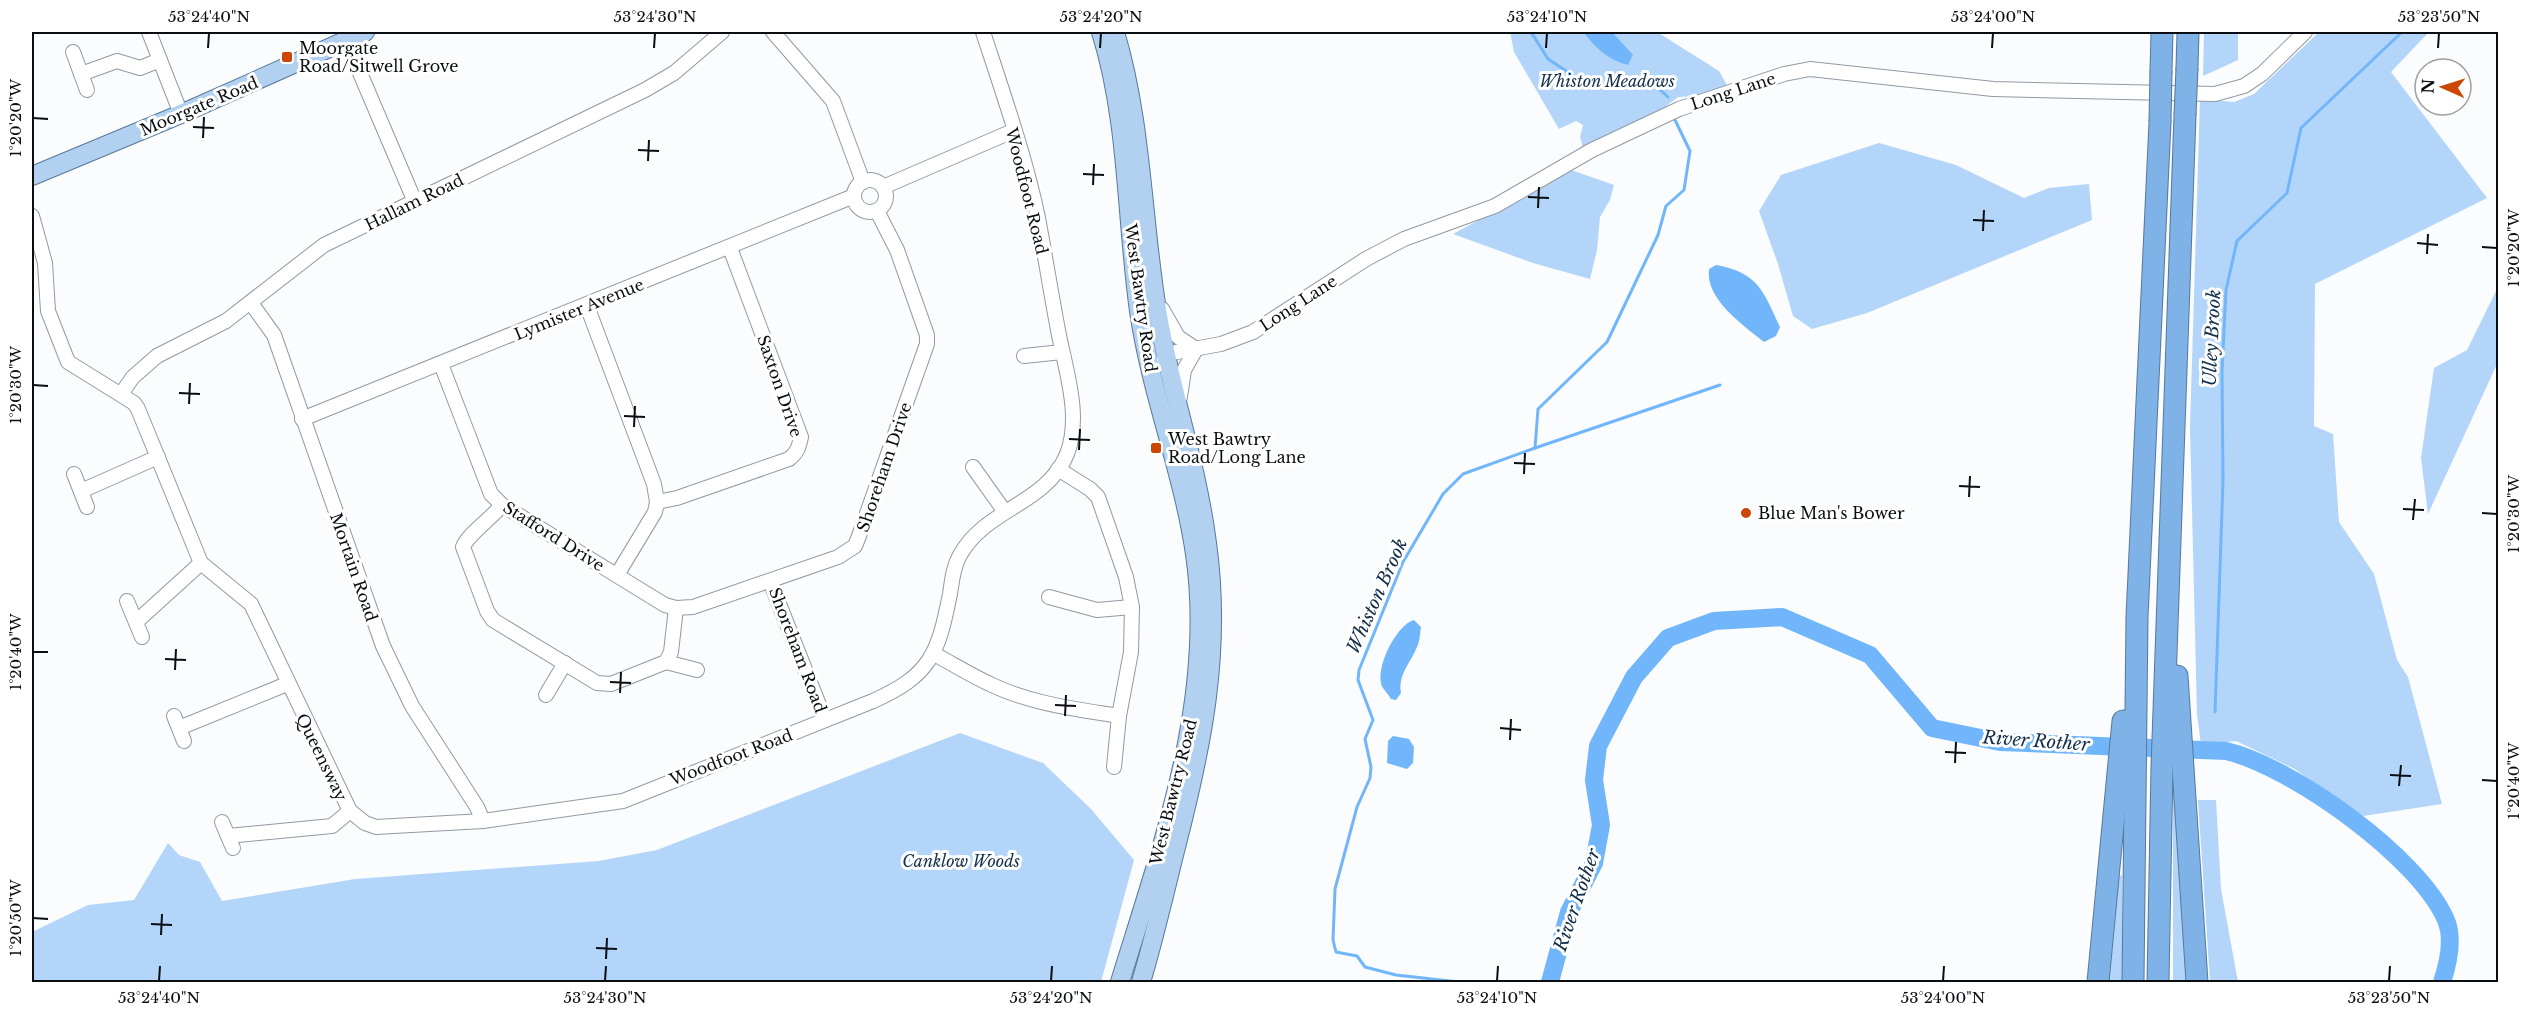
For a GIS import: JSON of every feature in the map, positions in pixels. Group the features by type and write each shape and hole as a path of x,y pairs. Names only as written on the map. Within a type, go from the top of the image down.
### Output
{"highway":[{"path":"2098,982 2126,767 2137,617 2160,122 2162,32"},
{"path":"2158,982 2172,767 2168,565 2188,32"},
{"path":"2126,767 2133,982"},
{"path":"2172,767 2197,982"}],"main road":[{"name":"Moorgate Road","path":"32,176 181,114 366,32"},
{"name":"West Bawtry Road","path":"1101,32 1121,134 1139,311 1195,553 1200,645 1193,710 1178,782 1120,982"},
{"name":"West Bawtry Road","path":"1115,32 1127,81 1155,294 1166,354 1200,498 1208,545 1214,641 1210,687 1194,777 1141,982"}],"street":[{"path":"149,32 181,114"},
{"name":"Hallam Road","path":"121,394 133,377 157,356 226,321 324,245 645,90 674,73 722,32"},
{"path":"774,32 833,100 863,182"},
{"name":"Woodfoot Road","path":"350,812 365,824 376,827 483,821 623,801 894,691 922,669 934,654 941,638 955,566 960,554 974,536 1005,512 1031,496 1058,469 1067,455 1074,416 1037,217 983,32"},
{"name":"Long Lane","path":"1166,354 1196,349 1253,332 1366,259 1404,240 1495,206 1592,150 1679,109 1784,74 1810,69 1993,89 2215,94 2244,86 2262,74 2305,32"},
{"path":"346,40 415,202"},
{"path":"73,52 87,90"},
{"path":"81,74 117,62 140,68 160,60"},
{"path":"883,187 1013,131"},
{"path":"874,181 883,187 885,200 877,211 861,210 854,196 856,188 863,182 874,181"},
{"name":"Lymister Avenue","path":"302,419 587,306 854,196"},
{"name":"Shoreham Drive","path":"676,608 693,607 770,581 838,557 855,546 927,344 927,335 897,250 877,211"},
{"name":"Queensway","path":"32,216 45,263 48,311 68,362 121,394 138,409 201,563 251,604 287,684 350,812 332,826 231,842 222,822"},
{"name":"Saxton Drive","path":"657,502 677,498 789,459 800,446 801,437 730,248"},
{"path":"1155,294 1171,329 1196,349 1181,381 1179,412"},
{"name":"Mortain Road","path":"251,303 274,335 383,646 412,706 477,807 483,821"},
{"path":"587,306 654,484 657,502 655,512 617,575"},
{"path":"1024,356 1062,352"},
{"path":"1159,405 1158,381 1166,354"},
{"name":"Stafford Drive","path":"441,364 486,486 502,505 665,605 676,608"},
{"path":"81,490 158,457"},
{"path":"973,467 1005,512"},
{"path":"1058,469 1090,489 1104,507 1126,577 1132,607 1131,652 1119,716 1114,767"},
{"path":"74,474 87,507"},
{"path":"502,505 485,525 465,541 464,554 493,620 603,685 666,662 696,670"},
{"path":"136,622 201,563"},
{"name":"Shoreham Road","path":"770,581 825,720"},
{"path":"1049,597 1097,610 1132,607"},
{"path":"127,601 142,637"},
{"path":"666,662 671,652 676,608"},
{"path":"934,654 992,685 1021,696 1057,706 1119,716"},
{"path":"546,695 565,663"},
{"path":"179,728 287,684"}],"green space":[{"name":"Whiston Meadows","path":"1510,32 1657,32 1719,71 1728,87 1702,96 1678,97 1653,116 1583,148 1580,137 1583,125 1576,121 1559,129 1514,52"},
{"path":"2204,32 2238,32 2238,60 2203,76"},
{"path":"2319,32 2429,32 2391,72 2413,101 2413,117 2425,117 2487,198 2315,284 2314,426 2333,434 2339,522 2374,574 2397,660 2408,677 2442,804 2363,816 2293,768 2236,741 2201,745 2197,714 2190,427 2200,99 2234,102 2254,94"},
{"path":"1879,143 1956,165 2024,198 2049,188 2089,184 2092,220 1867,313 1812,329 1793,316 1759,211 1781,175"},
{"path":"1571,170 1614,185 1610,200 1600,217 1597,250 1590,279 1533,263 1453,234"},
{"path":"2498,287 2498,362 2428,514 2421,458 2434,368 2467,350"},
{"name":"Canklow Woods","path":"960,733 1043,763 1091,809 1134,860 1101,982 32,982 32,932 88,905 134,900 168,843 179,855 200,862 222,901 355,879 599,861 657,850"},
{"path":"2173,770 2188,982 2173,982"},
{"path":"2198,800 2216,800 2221,889 2238,982 2210,982"},
{"path":"2122,875 2122,982 2105,982 2115,878"}],"water":[{"path":"1583,32 1612,32 1633,55 1628,65 1603,53"},
{"path":"1716,265 1742,273 1758,286 1780,327 1776,336 1764,342 1719,301 1709,280 1709,269"},
{"path":"1414,620 1421,627 1419,642 1401,680 1401,693 1396,700 1391,699 1383,688 1381,670 1394,639 1407,623"},
{"path":"1393,736 1409,739 1414,747 1413,763 1407,769 1387,763 1388,741"}],"waterway":[{"name":"Whiston Brook","path":"1531,32 1548,59 1586,84 1655,85 1668,97"},
{"name":"Ulley Brook","path":"2215,712 2223,481 2222,371 2226,290 2237,241 2287,193 2301,128 2402,32"},
{"name":"Whiston Brook","path":"1459,982 1396,975 1365,967 1357,956 1336,952 1333,940 1335,889 1357,807 1370,778 1371,767 1365,739 1373,720 1358,680 1359,670 1403,562 1443,494 1463,474 1535,448 1538,409 1607,342 1658,235 1666,206 1684,190 1690,151 1675,120"},
{"path":"1535,448 1720,385"},
{"name":"River Rother","path":"1550,982 1569,912 1594,863 1601,825 1594,780 1598,746 1634,677 1668,638 1714,621 1782,617 1870,655 1932,728 2000,742 2226,751 2253,760 2284,775 2317,794 2382,843 2409,869 2431,895 2446,920 2450,935 2448,959 2442,982"}],"place":[{"name":"Moorgate Road/Sitwell Grove","path":"287,57"},
{"name":"West Bawtry Road/Long Lane","path":"1156,448"},
{"name":"Blue Man's Bower","path":"1746,513"}]}
